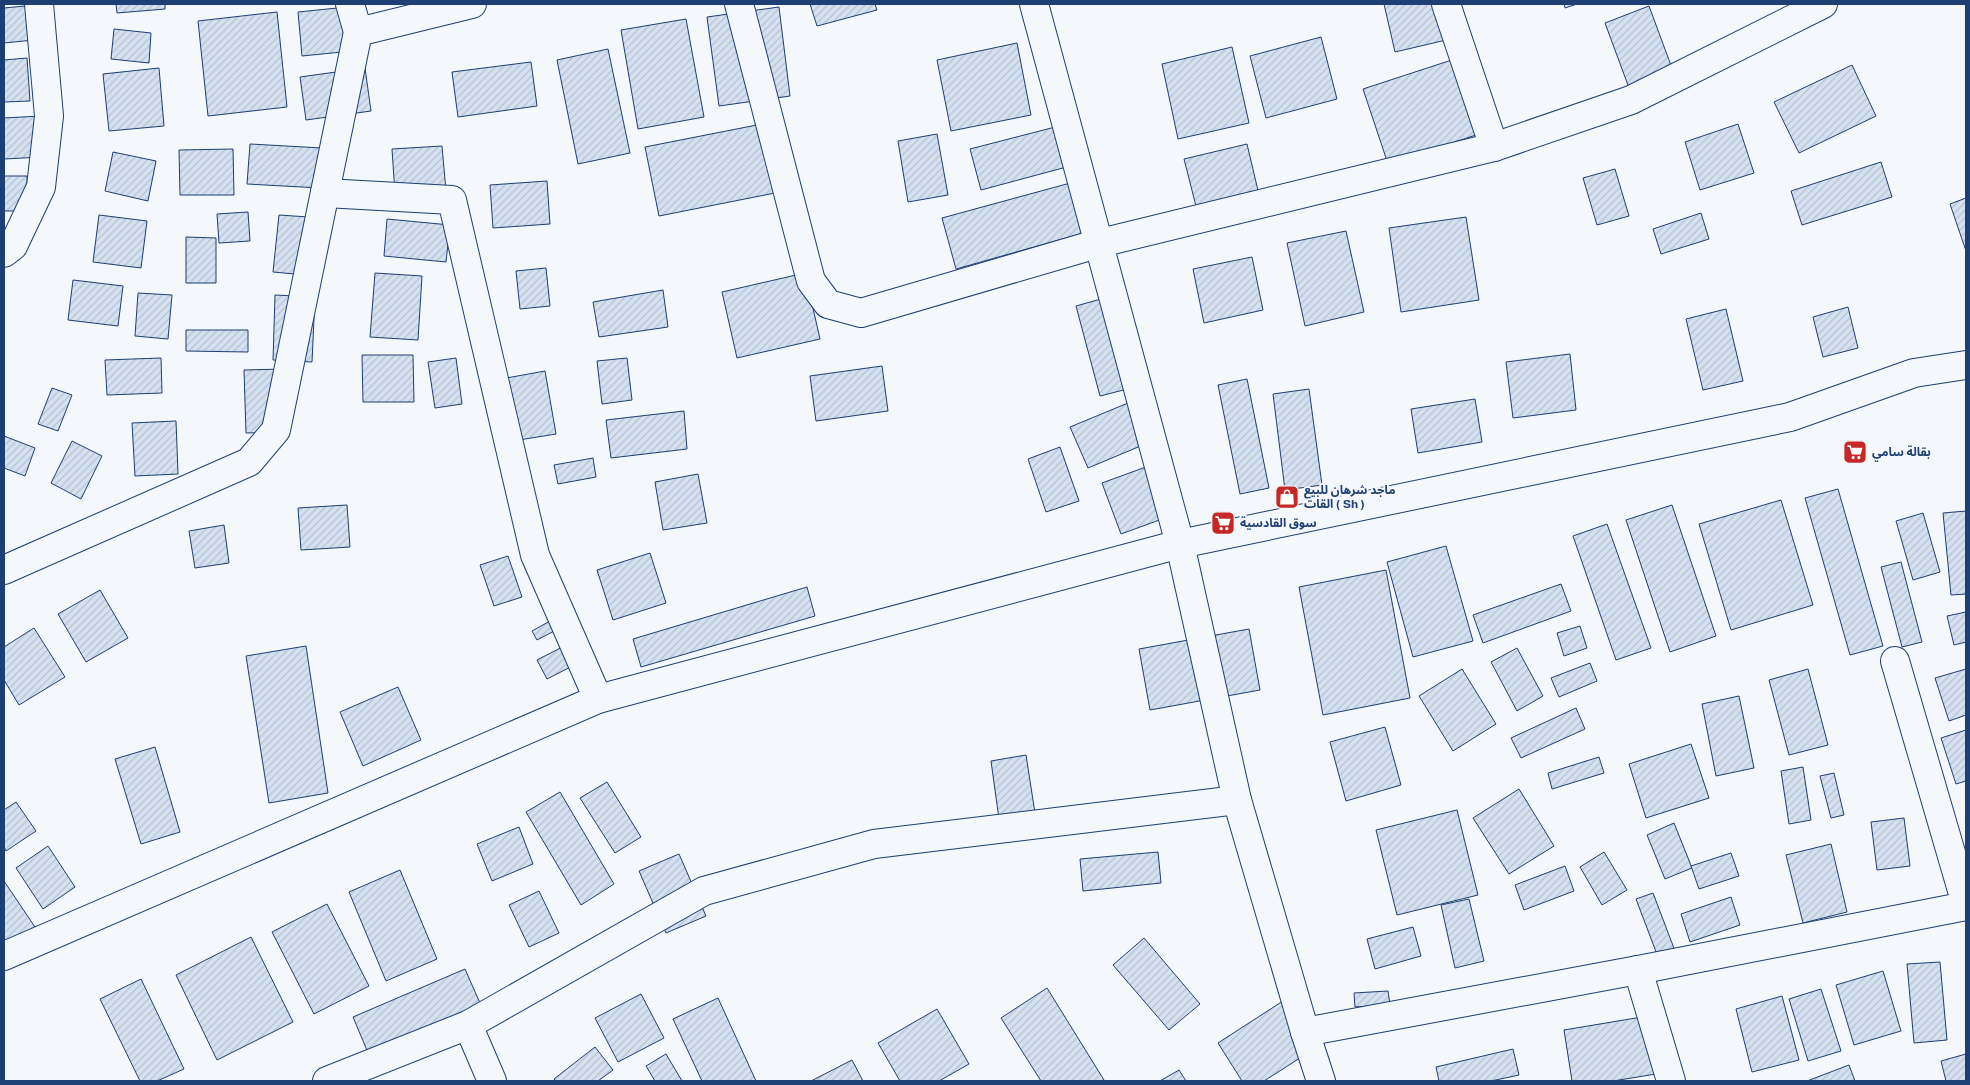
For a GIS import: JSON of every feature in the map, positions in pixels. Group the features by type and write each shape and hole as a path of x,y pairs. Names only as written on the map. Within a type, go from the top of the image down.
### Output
{"street":[{"path":"4,253 13,246 41,187 49,116 39,4"},
{"path":"4,570 249,462 276,430 358,32 350,4"},
{"path":"358,32 472,4"},
{"path":"739,4 811,281 828,304 861,313 1100,244 1494,147 1631,100 1823,4"},
{"path":"1034,4 1180,544 1237,800 1321,1081"},
{"path":"1446,4 1494,147"},
{"path":"325,193 452,200 535,555 598,699"},
{"path":"4,956 598,699 1180,544 1790,417 1914,373 1966,348"},
{"path":"1914,373 1966,364"},
{"path":"1914,373 1966,385"},
{"path":"1305,1032 1638,970 1966,905 1895,661"},
{"path":"327,1081 468,1025 704,890 874,844 1237,800"},
{"path":"1638,970 1671,1081"},
{"path":"468,1025 492,1081"}],"building":[{"path":"46,4 54,38 4,43 4,8"},
{"path":"116,4 165,4 165,9 117,13"},
{"path":"810,4 875,4 877,10 817,26"},
{"path":"1384,4 1451,4 1459,37 1395,52"},
{"path":"1564,4 1577,4 1565,8"},
{"path":"357,6 362,50 302,56 298,12"},
{"path":"1649,6 1676,79 1632,96 1605,23"},
{"path":"779,7 790,96 719,106 707,17"},
{"path":"277,12 287,107 208,116 198,21"},
{"path":"686,19 704,117 638,129 621,30"},
{"path":"114,29 151,33 149,63 111,59"},
{"path":"1321,37 1337,99 1266,118 1250,56"},
{"path":"1017,43 1031,115 951,131 937,60"},
{"path":"1232,47 1249,123 1178,139 1162,64"},
{"path":"608,49 630,153 578,164 557,60"},
{"path":"1464,56 1488,131 1388,164 1363,89"},
{"path":"27,58 30,101 4,102 4,60"},
{"path":"531,62 537,106 458,117 452,72"},
{"path":"1852,65 1876,116 1799,153 1774,102"},
{"path":"159,68 164,126 109,131 103,74"},
{"path":"365,68 371,111 306,120 300,77"},
{"path":"40,116 42,157 4,159 4,118"},
{"path":"767,123 780,192 659,216 645,147"},
{"path":"1738,124 1754,173 1700,190 1685,142"},
{"path":"1063,125 1074,165 981,190 970,149"},
{"path":"937,134 948,195 908,202 898,141"},
{"path":"250,144 322,148 320,188 247,184"},
{"path":"1247,144 1260,199 1198,214 1184,159"},
{"path":"442,146 446,191 395,194 392,149"},
{"path":"233,149 234,195 180,195 179,150"},
{"path":"113,152 156,161 148,201 105,191"},
{"path":"1881,162 1892,197 1802,225 1791,191"},
{"path":"1615,169 1629,216 1597,225 1583,178"},
{"path":"4,176 27,176 27,211 4,211"},
{"path":"547,181 550,224 493,228 490,185"},
{"path":"1074,182 1087,232 956,269 942,218"},
{"path":"1966,198 1966,251 1950,204"},
{"path":"248,212 250,241 219,243 217,214"},
{"path":"1701,213 1709,239 1661,254 1653,229"},
{"path":"99,215 147,221 141,268 93,262"},
{"path":"279,215 323,218 317,276 273,272"},
{"path":"1466,217 1479,300 1401,312 1389,228"},
{"path":"387,219 450,225 446,262 384,256"},
{"path":"1346,231 1364,312 1305,326 1287,243"},
{"path":"186,237 216,238 216,283 186,283"},
{"path":"1252,257 1263,310 1204,323 1193,269"},
{"path":"546,268 550,306 520,309 516,271"},
{"path":"375,273 422,276 418,340 370,337"},
{"path":"805,273 820,339 737,358 722,292"},
{"path":"73,280 123,286 118,326 68,320"},
{"path":"663,290 668,327 599,337 593,302"},
{"path":"1126,292 1151,383 1100,396 1076,306"},
{"path":"138,293 172,295 168,339 135,336"},
{"path":"275,295 315,297 312,362 273,360"},
{"path":"1848,307 1858,348 1823,357 1813,317"},
{"path":"1726,309 1743,381 1703,390 1686,319"},
{"path":"186,330 248,330 248,352 186,351"},
{"path":"1570,354 1576,410 1513,418 1506,362"},
{"path":"362,355 413,355 414,402 363,402"},
{"path":"161,358 162,393 107,395 105,360"},
{"path":"456,358 462,404 435,408 428,362"},
{"path":"627,358 632,400 602,404 597,361"},
{"path":"882,366 888,411 816,421 810,376"},
{"path":"285,369 286,432 246,433 244,370"},
{"path":"545,371 556,434 500,443 490,381"},
{"path":"1247,379 1269,488 1240,494 1218,385"},
{"path":"52,388 72,395 58,431 38,424"},
{"path":"1309,389 1322,485 1285,490 1273,394"},
{"path":"1145,396 1162,437 1088,468 1070,427"},
{"path":"1475,399 1482,442 1418,453 1411,409"},
{"path":"684,411 687,449 611,458 606,420"},
{"path":"176,421 178,474 135,476 132,423"},
{"path":"4,436 35,448 25,476 4,468"},
{"path":"72,441 102,456 81,499 51,483"},
{"path":"1060,447 1079,501 1046,512 1028,459"},
{"path":"593,458 596,477 558,484 554,465"},
{"path":"1165,460 1184,511 1121,534 1102,483"},
{"path":"698,474 707,523 663,530 655,482"},
{"path":"1838,489 1883,646 1850,655 1805,498"},
{"path":"1781,500 1813,605 1731,630 1699,524"},
{"path":"347,505 350,547 301,550 298,508"},
{"path":"1672,505 1716,636 1670,652 1626,520"},
{"path":"1966,511 1966,594 1951,595 1943,513"},
{"path":"1923,513 1940,572 1913,580 1896,521"},
{"path":"1607,524 1651,648 1616,660 1573,536"},
{"path":"224,525 229,563 195,568 189,531"},
{"path":"1446,546 1473,641 1413,657 1387,562"},
{"path":"650,553 666,603 613,620 597,570"},
{"path":"508,556 522,597 494,606 480,565"},
{"path":"1901,562 1922,642 1902,647 1881,567"},
{"path":"1386,570 1410,698 1323,715 1299,587"},
{"path":"1561,584 1571,611 1483,643 1473,615"},
{"path":"807,587 815,616 641,667 633,639"},
{"path":"100,590 128,638 86,662 58,614"},
{"path":"570,610 575,620 537,640 532,631"},
{"path":"1966,612 1966,642 1954,645 1947,616"},
{"path":"1580,626 1587,648 1564,656 1557,633"},
{"path":"34,628 65,677 19,705 4,680 4,647"},
{"path":"1249,629 1260,690 1150,710 1139,649"},
{"path":"582,637 592,656 547,679 537,660"},
{"path":"306,646 328,793 269,803 246,656"},
{"path":"1517,648 1543,696 1517,711 1491,662"},
{"path":"1590,663 1597,681 1559,697 1551,678"},
{"path":"1462,669 1496,724 1453,751 1419,696"},
{"path":"1808,669 1828,745 1789,755 1769,680"},
{"path":"1966,669 1966,715 1949,721 1935,678"},
{"path":"398,687 421,740 363,766 340,712"},
{"path":"1739,696 1754,768 1716,776 1702,704"},
{"path":"1576,708 1585,729 1521,758 1511,738"},
{"path":"1385,727 1401,785 1346,801 1330,742"},
{"path":"1966,730 1966,781 1956,784 1941,738"},
{"path":"1691,744 1709,798 1646,818 1629,764"},
{"path":"155,747 180,832 141,844 115,759"},
{"path":"1026,755 1035,813 999,819 991,761"},
{"path":"1599,757 1604,773 1552,789 1548,773"},
{"path":"1803,767 1811,820 1789,824 1781,771"},
{"path":"1834,773 1844,815 1831,818 1820,776"},
{"path":"607,782 641,837 615,853 580,798"},
{"path":"1519,789 1554,846 1509,874 1473,818"},
{"path":"560,792 614,884 581,905 526,812"},
{"path":"16,802 36,831 6,851 4,847 4,810"},
{"path":"1457,810 1478,895 1397,915 1376,830"},
{"path":"1904,818 1910,866 1877,870 1871,822"},
{"path":"1674,823 1692,868 1665,879 1647,835"},
{"path":"519,827 533,864 492,881 477,844"},
{"path":"1831,844 1847,912 1803,923 1786,855"},
{"path":"48,846 75,887 43,909 16,868"},
{"path":"1158,852 1161,883 1083,891 1080,859"},
{"path":"1604,852 1627,890 1602,905 1580,867"},
{"path":"1731,853 1739,876 1699,889 1691,866"},
{"path":"679,854 706,916 666,933 639,871"},
{"path":"1565,866 1574,891 1524,910 1515,885"},
{"path":"400,870 437,959 386,981 349,892"},
{"path":"4,881 37,930 4,953"},
{"path":"539,891 559,933 529,947 509,905"},
{"path":"1653,893 1675,951 1658,957 1636,899"},
{"path":"1731,897 1740,925 1690,942 1681,914"},
{"path":"1469,899 1484,961 1455,968 1441,905"},
{"path":"327,904 369,986 314,1014 272,932"},
{"path":"1413,927 1421,956 1375,969 1367,939"},
{"path":"251,937 293,1022 217,1060 176,975"},
{"path":"1144,938 1200,1004 1169,1030 1113,965"},
{"path":"1940,962 1947,1040 1914,1043 1907,964"},
{"path":"465,969 487,1019 374,1067 353,1017"},
{"path":"1883,971 1901,1031 1854,1045 1836,985"},
{"path":"141,979 184,1069 157,1081 140,1081 100,999"},
{"path":"1047,988 1104,1080 1041,1081 1001,1018"},
{"path":"1821,989 1841,1051 1808,1061 1789,999"},
{"path":"1388,991 1390,1005 1355,1007 1354,993"},
{"path":"641,994 664,1038 618,1062 595,1018"},
{"path":"1782,996 1799,1060 1752,1072 1736,1009"},
{"path":"718,998 756,1081 702,1081 673,1019"},
{"path":"1283,1001 1314,1049 1264,1081 1242,1081 1218,1043"},
{"path":"937,1009 969,1064 939,1081 900,1081 878,1043"},
{"path":"1654,1015 1662,1073 1613,1081 1572,1081 1564,1030"},
{"path":"595,1047 613,1070 598,1081 556,1081 554,1079"},
{"path":"1513,1049 1519,1075 1491,1081 1439,1081 1436,1067"},
{"path":"666,1054 682,1081 655,1081 646,1066"},
{"path":"1966,1054 1966,1081 1946,1081 1941,1061"},
{"path":"852,1060 863,1081 811,1081"},
{"path":"1849,1065 1855,1081 1807,1081"},
{"path":"1179,1070 1186,1081 1160,1081"}],"place":[{"name":"بقالة سامي","path":"1855,452"},
{"name":"ماجد شرهان للبيع القات ( Sh )","path":"1287,497"},
{"name":"سوق القادسية","path":"1223,523"}]}
